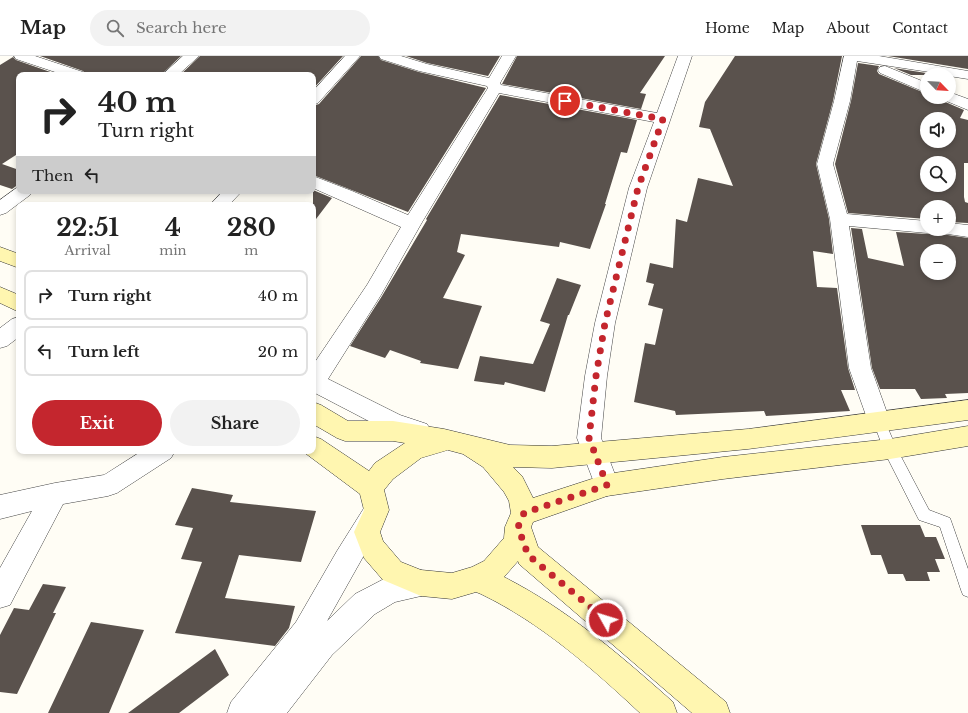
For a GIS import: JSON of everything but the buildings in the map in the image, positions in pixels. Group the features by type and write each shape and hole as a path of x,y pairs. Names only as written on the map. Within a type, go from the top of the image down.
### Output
{"main road":[{"path":"0,254 16,260"},
{"path":"0,294 16,302"},
{"path":"316,414 345,432 393,431 458,443 510,456 552,457 748,439 968,410"},
{"path":"521,520 607,485 723,468 890,449 968,436"},
{"path":"521,520 516,543 493,570 476,579 452,586 421,583 392,571 373,549 367,532 374,498 384,471 414,450 458,443 491,459 513,484 521,500 521,520 528,555 715,713"},
{"path":"316,449 374,498"},
{"path":"476,579 486,582 537,610 565,629 596,653 662,713"}],"street":[{"path":"21,56 69,72"},
{"path":"173,72 192,56"},
{"path":"316,97 353,56"},
{"path":"386,56 424,68 494,86 663,119"},
{"path":"316,377 374,290 494,86 509,56"},
{"path":"607,485 589,438 596,376 605,323 638,188 685,56"},
{"path":"941,68 944,56"},
{"path":"857,57 920,68"},
{"path":"857,57 920,86"},
{"path":"857,57 842,101 825,164 839,219 860,368 879,421"},
{"path":"956,74 968,76"},
{"path":"956,100 968,105"},
{"path":"316,183 412,224"},
{"path":"8,208 21,194"},
{"path":"222,202 230,194"},
{"path":"839,219 920,226"},
{"path":"956,230 968,231"},
{"path":"0,340 16,328"},
{"path":"316,384 394,423 458,443"},
{"path":"0,507 55,494 108,485 158,454"},
{"path":"0,595 55,494"},
{"path":"242,713 306,632 346,560 374,498"},
{"path":"268,713 322,645 365,604 391,589 421,583"}],"lane":[{"path":"879,421 890,449 924,515 945,523 968,590"}],"route":[{"path":"565,101 663,119 638,188 605,323 596,376 589,438 607,485 524,513 518,527 528,555 606,620"}]}
